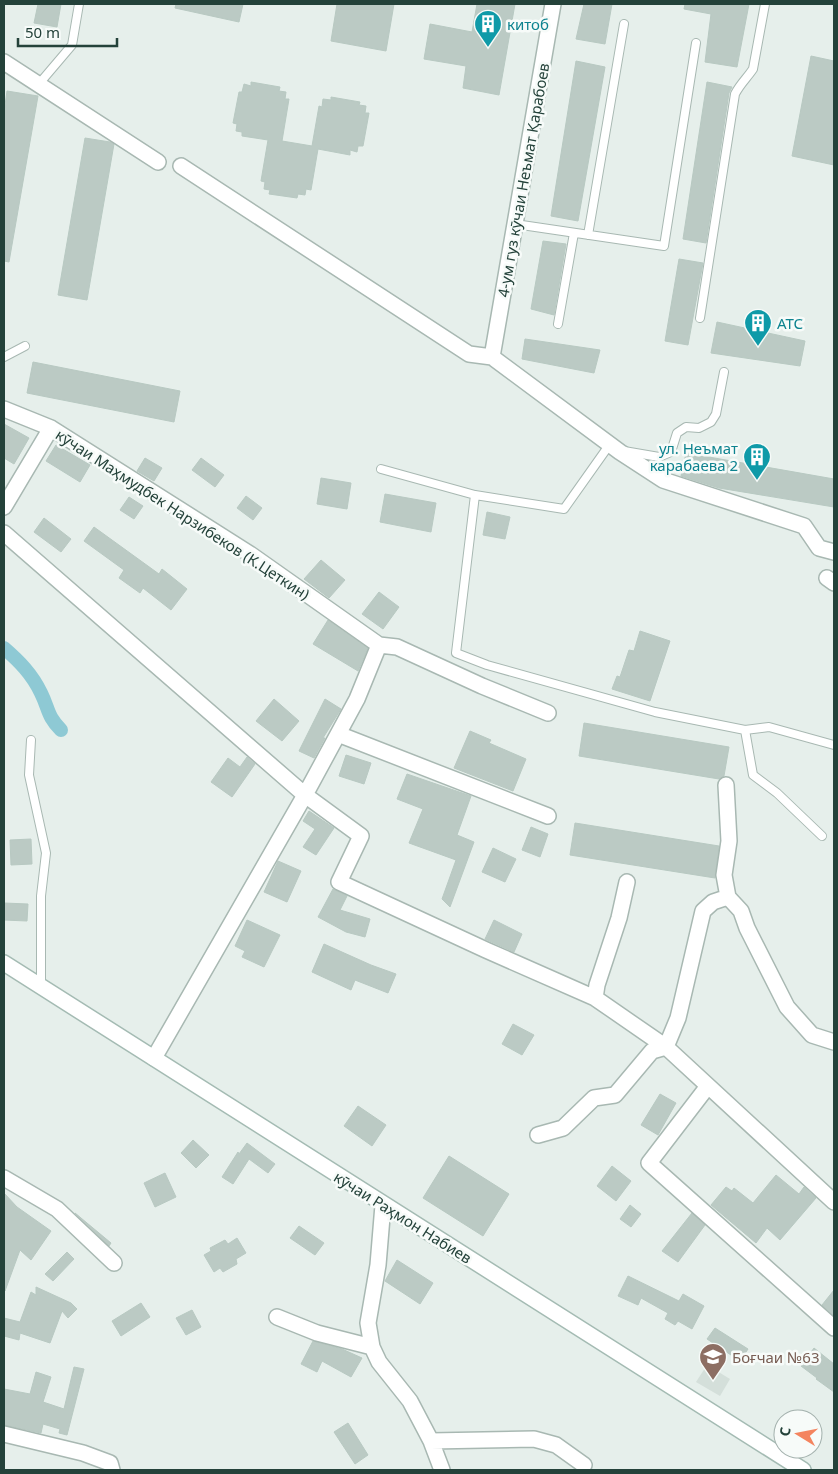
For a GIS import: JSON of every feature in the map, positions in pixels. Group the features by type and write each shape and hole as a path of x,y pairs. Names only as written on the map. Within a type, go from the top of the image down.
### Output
{"street":[{"name":"4-ум гуз кӯчаи Неъмат Қарабоев","path":"492,357 553,4"},
{"path":"4,62 158,162"},
{"path":"181,166 469,354 492,357 615,448 663,480 804,526 819,548 834,552"},
{"name":"кӯчаи Маҳмудбек Нарзибеков (К.Цеткин)","path":"4,409 51,428 250,554 379,645 397,647 482,686 548,713"},
{"path":"4,507 51,428"},
{"path":"4,533 304,795 361,836 339,882 486,950 596,998 666,1047 834,1202"},
{"path":"154,1058 338,734 357,699 379,645"},
{"path":"338,734 548,816"},
{"path":"726,786 729,841 724,875 728,897 741,911 747,928 787,1007 812,1035 834,1042"},
{"path":"596,998 597,985 619,918 627,882"},
{"path":"666,1047 678,1018 703,911 713,902 728,897"},
{"name":"кӯчаи Раҳмон Набиев","path":"4,963 803,1470"},
{"path":"538,1135 562,1128 594,1098 615,1096 652,1051 666,1047"},
{"path":"708,1086 649,1163 834,1328"},
{"path":"4,1178 57,1209 114,1263"},
{"path":"383,1205 378,1265 368,1323 372,1348 379,1362 410,1401 442,1470"},
{"path":"277,1317 317,1333 372,1348"},
{"path":"4,1434 83,1453 110,1463 112,1470"},
{"path":"430,1441 534,1439 556,1445 584,1465"}],"lane":[{"path":"38,85 72,45 79,4"},
{"path":"700,318 735,94 740,84 753,69 765,4"},
{"path":"588,235 624,24"},
{"path":"515,224 664,246 696,44"},
{"path":"558,324 574,233"},
{"path":"4,357 25,346"},
{"path":"380,469 475,495 564,509 615,448 659,457 671,452 677,433 686,427 699,428 711,422 716,414 724,372"},
{"path":"475,495 456,653 487,665 655,712 745,730 769,727 834,744"},
{"path":"745,730 753,775 777,793 822,836"},
{"path":"31,740 28,775 46,853 41,896 41,987"}],"shaded area":[{"name":"Боғчаи №63","path":"707,1365 730,1379 720,1396 696,1382"}],"building":[{"path":"38,4 61,4 57,27 34,23"},
{"path":"176,4 243,4 239,22 175,8"},
{"path":"337,4 394,4 386,51 331,41"},
{"name":"китоб","path":"477,4 515,4 499,95 463,88 466,66 424,59 430,24 472,32"},
{"path":"584,4 612,4 605,44 576,39"},
{"path":"685,4 749,4 737,67 705,62 711,14 684,9"},
{"path":"811,56 834,61 834,165 792,156"},
{"path":"576,61 605,67 578,221 551,216"},
{"path":"251,82 280,87 279,91 286,92 285,99 289,99 282,141 312,146 319,106 322,107 323,99 331,100 331,97 360,102 359,105 366,106 365,113 369,113 363,146 358,146 357,152 350,150 350,155 318,149 311,190 306,189 305,195 298,194 297,198 269,194 270,190 264,189 265,182 261,181 268,140 242,136 242,132 236,131 237,124 233,123 239,92 242,92 244,84 251,86"},
{"path":"707,82 732,87 729,93 706,243 683,239"},
{"path":"7,91 38,96 9,262 4,261 4,112"},
{"path":"85,138 114,144 87,300 58,295"},
{"path":"543,241 566,244 554,315 531,309"},
{"path":"679,259 703,263 688,345 665,341"},
{"name":"АТС","path":"717,322 805,341 800,366 711,353"},
{"path":"525,339 600,350 594,373 522,359"},
{"path":"33,362 180,391 174,422 27,393"},
{"path":"4,424 29,438 14,464 4,458"},
{"path":"56,445 90,465 80,482 46,461"},
{"name":"ул. Неъмат карабаева 2","path":"686,453 834,479 834,507 719,488 681,476"},
{"path":"145,458 162,468 154,481 137,471"},
{"path":"201,458 224,475 215,487 192,470"},
{"path":"321,478 351,483 347,509 317,504"},
{"path":"385,494 436,503 431,532 380,522"},
{"path":"246,496 262,508 253,520 237,508"},
{"path":"129,497 143,506 134,519 120,510"},
{"path":"487,512 510,517 505,539 483,535"},
{"path":"44,518 71,539 61,552 34,532"},
{"path":"94,527 159,574 162,569 187,589 171,610 143,588 140,593 119,578 124,570 84,541"},
{"path":"321,560 345,580 329,598 304,579"},
{"path":"379,592 399,607 383,629 362,614"},
{"path":"328,620 368,648 358,671 313,644"},
{"path":"640,631 670,641 650,701 612,689 617,676 620,677 629,650 634,651"},
{"path":"274,699 299,721 282,741 256,721"},
{"path":"325,699 341,709 323,738 325,738 314,758 299,751"},
{"path":"584,723 729,747 724,776 719,779 579,756"},
{"path":"470,731 491,740 489,743 526,759 513,791 454,768"},
{"path":"346,755 371,763 364,784 339,776"},
{"path":"247,757 255,764 232,797 211,782 228,758 240,767"},
{"path":"407,774 471,796 457,835 474,842 450,907 442,899 456,860 409,843 423,809 397,799"},
{"path":"309,811 334,828 316,855 303,847 315,829 303,821"},
{"path":"575,823 719,846 715,878 570,855"},
{"path":"531,827 548,834 540,857 522,850"},
{"path":"31,839 32,864 11,865 10,840"},
{"path":"493,848 516,859 505,882 482,872"},
{"path":"278,861 301,871 287,902 264,892"},
{"path":"333,889 347,896 340,910 370,919 365,937 346,932 318,917"},
{"path":"4,903 28,904 27,921 4,920"},
{"path":"247,920 280,935 264,967 242,957 245,951 235,946"},
{"path":"494,920 522,934 514,952 485,939"},
{"path":"324,944 396,974 388,993 355,980 351,990 312,972"},
{"path":"513,1024 534,1035 522,1055 502,1044"},
{"path":"660,1094 676,1103 658,1135 641,1125"},
{"path":"358,1106 386,1125 372,1146 344,1126"},
{"path":"193,1140 209,1155 196,1168 181,1153"},
{"path":"247,1143 275,1164 268,1173 249,1159 233,1184 222,1177 238,1152 239,1154"},
{"path":"449,1156 509,1194 483,1236 423,1198"},
{"path":"612,1166 631,1181 616,1201 597,1186"},
{"path":"165,1173 176,1197 155,1207 144,1183"},
{"path":"776,1175 799,1194 804,1187 816,1198 780,1240 767,1228 756,1243 711,1205 726,1187 732,1191 734,1188 753,1203"},
{"path":"4,1193 17,1207 51,1231 31,1260 20,1250 5,1291"},
{"path":"630,1205 641,1214 631,1227 620,1219"},
{"path":"75,1213 111,1243 109,1246"},
{"path":"692,1213 705,1225 678,1262 662,1251"},
{"path":"299,1226 324,1243 315,1255 290,1238"},
{"path":"237,1238 246,1253 236,1259 237,1264 223,1272 220,1268 214,1272 204,1255 211,1251 210,1248 225,1240 228,1244"},
{"path":"67,1252 74,1259 53,1281 45,1274"},
{"path":"397,1260 433,1283 420,1304 385,1281"},
{"path":"628,1276 679,1301 683,1294 704,1306 692,1329 678,1321 675,1325 665,1319 668,1313 641,1298 638,1305 618,1296"},
{"path":"36,1287 71,1303 77,1309 68,1318 62,1311 50,1343 20,1333 19,1340 4,1336 4,1318 20,1322 31,1292 36,1295"},
{"path":"834,1290 834,1316 822,1305"},
{"path":"141,1303 150,1317 121,1336 112,1321"},
{"path":"192,1310 201,1327 186,1335 176,1318"},
{"path":"715,1328 748,1349 740,1361 707,1339"},
{"path":"313,1341 342,1349 362,1358 351,1377 322,1361 317,1372 301,1364"},
{"path":"814,1348 834,1364 834,1392 801,1366"},
{"path":"74,1367 84,1369 67,1435 59,1433 60,1429 43,1424 41,1433 4,1425 4,1389 30,1394 36,1372 51,1377 43,1402 64,1409"},
{"path":"348,1423 368,1455 355,1464 334,1432"}],"waterway":[{"path":"4,648 34,680 51,716 61,730"}],"place":[{"name":"китоб","path":"488,48"},
{"name":"АТС","path":"758,347"},
{"name":"ул. Неъмат карабаева 2","path":"757,481"},
{"name":"Боғчаи №63","path":"713,1381"}]}
